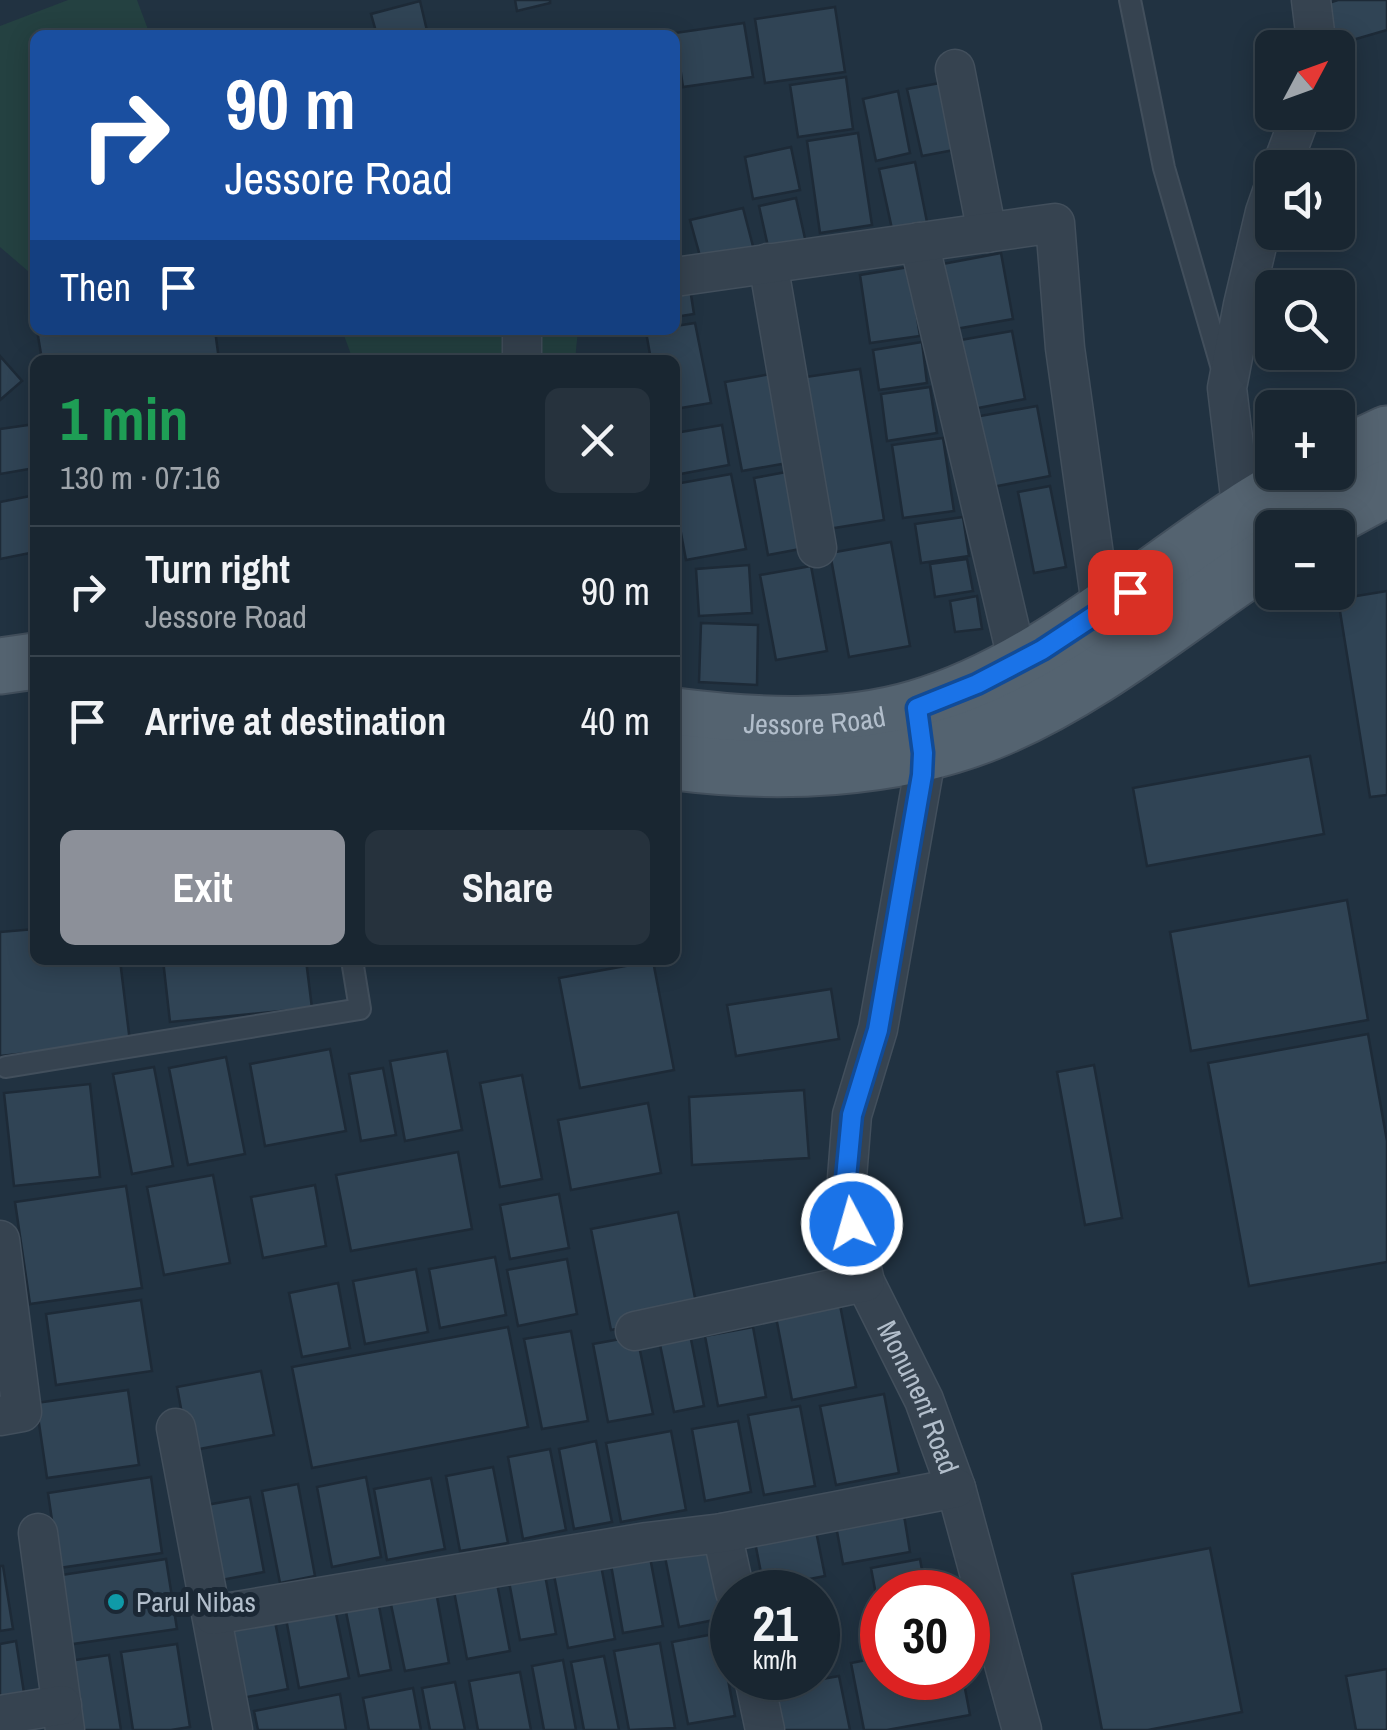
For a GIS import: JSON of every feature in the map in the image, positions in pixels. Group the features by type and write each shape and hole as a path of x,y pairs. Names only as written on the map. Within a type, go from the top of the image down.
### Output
{"main road":[{"path":"1355,449 1387,434"},
{"path":"1346,510 1387,488"},
{"name":"Jessore Road","path":"1277,510 1293,490"},
{"name":"Jessore Road","path":"680,763 807,768 920,730 977,684 1102,612 1255,535"},
{"name":"Jessore Road","path":"680,716 990,732 1052,702 1117,661 1255,536"},
{"path":"0,666 30,662"},
{"path":"0,698 30,695"}],"street":[{"path":"1311,0 1315,30"},
{"path":"955,69 987,233"},
{"path":"680,276 1056,223 1065,348 1102,612"},
{"path":"919,242 1018,662"},
{"path":"1255,524 1227,388 1256,250"},
{"path":"768,263 818,548"},
{"name":"Monunent Road","path":"920,730 920,789 878,1030 852,1115 846,1178 864,1282 924,1400 956,1488 1022,1730"},
{"path":"0,1240 22,1412 0,1416"},
{"path":"635,1332 864,1282"},
{"path":"176,1428 233,1730"},
{"path":"213,1615 722,1533 956,1488"},
{"path":"0,1715 63,1717 38,1533"},
{"path":"722,1533 730,1570"},
{"path":"759,1700 765,1730"}],"lane":[{"path":"1130,0 1164,168 1227,388"},
{"path":"6,1068 360,1009 353,965"}],"green space":[{"path":"68,0 137,0 148,30 30,30 30,273 0,247 0,26"},
{"path":"344,335 578,335 576,355 351,355"}],"building":[{"path":"515,0 550,0 550,3 517,11"},
{"path":"1338,0 1387,0 1387,30 1355,39 1355,30 1327,30 1319,6"},
{"path":"420,1 427,30 376,30 371,14"},
{"path":"835,7 845,72 765,83 755,19"},
{"path":"744,23 753,77 683,87 680,32"},
{"path":"846,77 853,129 798,137 790,85"},
{"path":"940,83 954,150 922,156 907,89"},
{"path":"898,91 910,153 876,161 863,99"},
{"path":"858,133 872,225 820,233 807,141"},
{"path":"791,147 800,190 753,199 745,157"},
{"path":"915,162 927,222 892,229 879,169"},
{"path":"796,198 806,243 769,251 759,206"},
{"path":"743,208 755,254 703,267 690,220"},
{"path":"1001,253 1013,319 944,331 932,266"},
{"path":"909,267 920,336 870,343 860,275"},
{"path":"689,282 694,314 680,316 680,284"},
{"path":"695,323 711,403 680,408 680,355 650,355 647,335 680,335 680,325"},
{"path":"1012,331 1025,399 968,410 955,341"},
{"path":"38,335 216,335 218,355 41,355"},
{"path":"922,342 927,383 879,390 873,350"},
{"path":"0,356 22,381 0,400"},
{"path":"860,369 884,520 822,530 799,378"},
{"path":"777,373 793,462 742,471 725,382"},
{"path":"930,387 937,433 887,441 881,394"},
{"path":"1037,406 1050,476 982,489 969,418"},
{"path":"30,425 30,469 0,474 0,429"},
{"path":"722,425 729,465 680,474 680,432"},
{"path":"943,438 954,511 903,518 892,445"},
{"path":"797,470 811,547 768,555 754,478"},
{"path":"731,474 746,549 686,560 680,528 680,483"},
{"path":"1050,486 1066,567 1034,573 1018,492"},
{"path":"30,496 30,553 0,559 0,502"},
{"path":"963,517 969,556 921,563 915,524"},
{"path":"891,542 910,646 849,657 830,553"},
{"path":"967,559 973,591 935,597 930,564"},
{"path":"749,565 752,613 699,616 696,569"},
{"path":"811,566 827,651 776,660 760,575"},
{"path":"1387,591 1387,795 1370,797 1340,610 1355,610 1355,596"},
{"path":"977,596 982,629 955,632 950,601"},
{"path":"701,623 758,625 757,685 699,682"},
{"path":"1310,756 1324,834 1147,866 1133,788"},
{"path":"1347,900 1368,1020 1191,1051 1170,932"},
{"path":"30,929 30,965 121,965 130,1042 0,1056 0,932"},
{"path":"164,965 307,965 312,1008 170,1022"},
{"path":"631,965 654,965 674,1070 580,1088 559,978"},
{"path":"831,989 839,1039 736,1056 727,1005"},
{"path":"1368,1034 1387,1141 1387,1262 1249,1286 1208,1063"},
{"path":"330,1049 346,1131 265,1146 250,1064"},
{"path":"447,1051 462,1130 405,1141 390,1061"},
{"path":"226,1057 245,1154 188,1165 169,1068"},
{"path":"1094,1065 1122,1218 1085,1225 1057,1072"},
{"path":"154,1067 173,1166 132,1174 113,1074"},
{"path":"383,1068 396,1135 361,1141 349,1074"},
{"path":"522,1075 542,1179 500,1187 480,1083"},
{"path":"90,1084 100,1177 14,1186 4,1093"},
{"path":"804,1090 809,1158 692,1165 689,1097"},
{"path":"648,1103 661,1173 571,1190 558,1120"},
{"path":"458,1152 472,1229 351,1251 336,1175"},
{"path":"213,1175 230,1263 164,1275 147,1187"},
{"path":"315,1185 326,1246 263,1258 251,1197"},
{"path":"126,1186 142,1288 30,1304 15,1202"},
{"path":"559,1194 569,1248 510,1259 500,1205"},
{"path":"678,1212 698,1313 611,1330 591,1229"},
{"path":"495,1257 506,1315 440,1328 429,1269"},
{"path":"567,1259 577,1314 518,1326 507,1270"},
{"path":"416,1269 428,1332 365,1344 353,1281"},
{"path":"338,1283 350,1348 302,1357 289,1293"},
{"path":"141,1300 152,1371 56,1385 46,1314"},
{"path":"840,1305 856,1387 792,1400 776,1317"},
{"path":"508,1327 528,1427 312,1468 292,1367"},
{"path":"753,1327 766,1397 718,1406 705,1336"},
{"path":"689,1329 704,1406 674,1412 658,1335"},
{"path":"571,1331 588,1421 542,1429 524,1339"},
{"path":"637,1336 653,1414 608,1422 593,1344"},
{"path":"261,1371 274,1435 189,1451 177,1387"},
{"path":"128,1390 139,1465 47,1478 36,1403"},
{"path":"884,1394 899,1473 836,1485 820,1406"},
{"path":"800,1406 815,1486 764,1495 748,1415"},
{"path":"738,1421 751,1492 705,1501 692,1429"},
{"path":"671,1431 686,1510 621,1522 606,1443"},
{"path":"596,1441 612,1522 574,1529 559,1449"},
{"path":"550,1449 566,1530 523,1539 508,1457"},
{"path":"493,1467 508,1543 460,1551 446,1476"},
{"path":"151,1477 162,1553 59,1568 48,1493"},
{"path":"366,1477 381,1557 332,1567 317,1487"},
{"path":"431,1478 445,1549 387,1560 374,1489"},
{"path":"298,1484 315,1576 280,1583 262,1491"},
{"path":"250,1497 264,1572 216,1581 201,1506"},
{"path":"902,1503 910,1552 843,1564 834,1515"},
{"path":"814,1521 824,1570 760,1570 753,1532"},
{"path":"708,1539 714,1570 710,1570 710,1621 679,1627 663,1547"},
{"path":"1210,1548 1242,1712 1148,1730 1102,1730 1072,1574"},
{"path":"649,1552 663,1626 623,1633 610,1559"},
{"name":"Parul Nibas","path":"166,1559 177,1629 66,1645 55,1576"},
{"path":"920,1559 922,1570 871,1570"},
{"path":"600,1560 615,1639 568,1648 553,1570"},
{"path":"543,1564 556,1634 520,1640 507,1571"},
{"path":"0,1566 13,1629 0,1631"},
{"path":"495,1573 510,1651 467,1659 452,1581"},
{"path":"435,1586 449,1663 405,1671 389,1595"},
{"path":"376,1590 391,1670 359,1676 343,1597"},
{"path":"333,1599 349,1678 299,1688 284,1608"},
{"path":"273,1611 288,1689 232,1700 217,1622"},
{"path":"710,1635 710,1700 732,1700 735,1716 688,1724 672,1642"},
{"path":"16,1641 24,1693 0,1697 0,1644"},
{"path":"660,1643 675,1728 629,1730 614,1651"},
{"path":"177,1644 190,1727 133,1730 121,1652"},
{"path":"109,1655 121,1730 72,1730 62,1662"},
{"path":"604,1656 619,1730 584,1730 571,1662"},
{"path":"563,1660 576,1730 544,1730 532,1666"},
{"path":"860,1661 860,1700 967,1700 970,1715 887,1730 864,1730 851,1663"},
{"path":"1387,1669 1387,1730 1356,1730 1346,1676"},
{"path":"520,1672 531,1730 478,1730 469,1681"},
{"path":"840,1681 850,1730 780,1730 774,1700 840,1700"},
{"path":"455,1682 465,1730 430,1730 422,1688"},
{"path":"413,1688 421,1730 369,1730 363,1698"},
{"path":"340,1694 346,1730 258,1730 254,1711"}],"place":[{"name":"Parul Nibas","path":"116,1602"}],"route":[{"path":"852,1224 846,1178 848,1143 852,1115 878,1030 904,890 922,775 917,708 977,684 1042,650 1130,592"}]}
